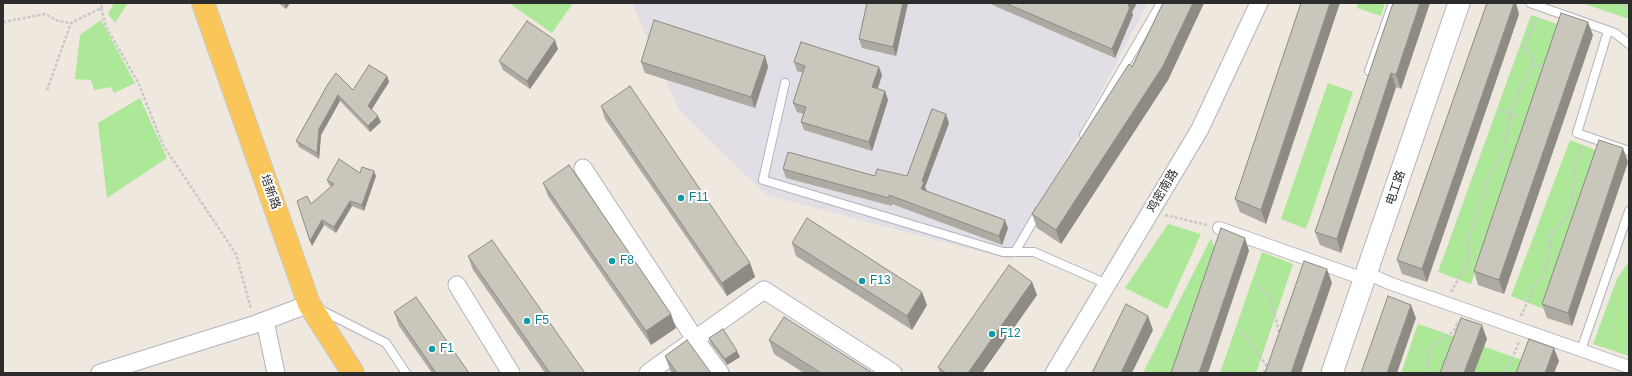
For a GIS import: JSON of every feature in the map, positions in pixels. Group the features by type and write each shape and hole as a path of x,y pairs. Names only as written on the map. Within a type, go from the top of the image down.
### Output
{"highway":[{"name":"培新路","path":"203,3 310,304 354,373"}],"street":[{"name":"鸡密南路","path":"1054,373 1200,129 1259,3"},
{"name":"电工路","path":"1332,373 1459,3"},
{"path":"583,168 695,339 720,373"},
{"path":"1219,228 1366,276 1629,367"},
{"path":"457,285 511,373"},
{"path":"648,373 764,290 893,373"},
{"path":"100,373 260,322 310,304"},
{"path":"260,322 276,373"}],"lane":[{"path":"1078,144 1161,3"},
{"path":"1369,71 1393,3"},
{"path":"1530,3 1608,31 1629,44"},
{"path":"1608,31 1577,134 1629,150"},
{"path":"785,83 763,180 1003,252 1034,252 1107,284"},
{"path":"1015,252 1043,205"},
{"path":"1581,350 1629,211"},
{"path":"310,304 386,343 406,373"}],"path":[{"path":"103,3 101,8 106,27 138,82 164,145 236,254 260,322"},
{"path":"1619,3 1629,6"},
{"path":"1445,303 1468,261 1468,240 1490,174 1501,157 1506,144 1510,113 1518,99 1520,88 1529,75 1533,64 1530,53 1524,48 1541,7"},
{"path":"3,22 44,14 58,21 71,23 101,8"},
{"path":"47,90 71,23"},
{"path":"1533,64 1548,70"},
{"path":"1501,110 1520,118"},
{"path":"1506,373 1535,285 1543,276 1550,250 1550,235 1567,217 1573,200 1574,168 1585,136"},
{"path":"1150,212 1219,228"},
{"path":"1258,285 1270,298 1280,336 1283,329"},
{"path":"1426,373 1429,349 1454,331 1462,309"},
{"path":"1242,330 1268,369"},
{"path":"1267,373 1271,363"},
{"path":"1260,373 1268,369"}],"shaded area":[{"path":"632,3 1148,3 1012,260 766,195 679,110"}],"green space":[{"path":"114,3 128,3 115,23 108,14"},
{"path":"509,3 573,3 552,33"},
{"path":"1358,3 1385,3 1381,16 1357,8"},
{"path":"1582,3 1629,3 1629,19"},
{"path":"1531,15 1560,25 1471,284 1438,272"},
{"path":"101,20 135,83 114,93 111,87 94,90 91,80 75,79 80,35"},
{"path":"1328,83 1353,92 1306,229 1281,219"},
{"path":"140,98 167,158 107,198 98,123"},
{"path":"1570,140 1598,151 1544,309 1511,296"},
{"path":"1168,224 1201,234 1167,309 1125,288"},
{"path":"1211,238 1216,252 1172,373 1143,373"},
{"path":"1262,252 1293,264 1256,373 1220,373"},
{"path":"1629,261 1629,356 1593,344 1617,279"},
{"path":"1418,324 1560,373 1401,373"}],"building":[{"path":"867,3 903,3 893,47 859,39"},
{"path":"1005,3 1129,3 1128,6 1130,7 1112,49"},
{"path":"1163,3 1193,3 1163,66 1056,230 1032,214 1129,64 1132,67"},
{"path":"1301,3 1330,3 1261,210 1235,199"},
{"path":"1393,3 1420,3 1396,75 1391,73 1337,239 1315,232"},
{"path":"1487,3 1514,3 1422,269 1397,260"},
{"path":"1561,13 1588,22 1499,280 1474,271"},
{"path":"654,20 765,56 751,97 641,62"},
{"path":"527,21 555,40 527,81 499,61"},
{"path":"801,42 879,67 872,87 885,91 869,142 801,122 806,107 793,103 805,66 794,62"},
{"path":"369,65 387,76 368,106 378,116 368,126 338,95 319,129 317,153 296,141 328,84 336,73 353,90"},
{"name":"F11","path":"630,86 750,263 722,283 601,106"},
{"path":"932,109 946,114 922,181 924,182 921,189 1005,220 999,236 889,195 889,198 783,169 788,152 875,176 877,169 907,176"},
{"path":"1599,140 1623,148 1568,313 1542,304"},
{"path":"339,159 360,173 362,167 374,171 362,205 350,201 334,227 322,220 310,241 297,201 307,196 311,204 334,184 327,180"},
{"name":"F8","path":"569,165 671,314 646,331 543,183"},
{"name":"F13","path":"807,218 922,292 907,316 792,243"},
{"path":"1221,228 1245,238 1199,373 1171,373"},
{"name":"F5","path":"492,240 585,373 550,373 468,256"},
{"path":"1304,261 1327,269 1291,373 1265,373"},
{"path":"1009,265 1032,282 968,373 946,373 938,367"},
{"path":"1388,296 1411,305 1387,373 1361,373"},
{"name":"F1","path":"416,297 469,373 436,373 394,312"},
{"path":"1126,304 1148,316 1121,373 1092,373"},
{"path":"784,317 871,372 821,373 769,340"},
{"path":"1461,318 1482,325 1464,373 1440,373"},
{"path":"723,329 737,351 725,359 709,338"},
{"path":"1529,339 1554,348 1545,373 1516,373"},
{"path":"687,340 711,373 677,373 665,356"}],"place":[{"name":"F11","path":"681,198"},
{"name":"F8","path":"612,261"},
{"name":"F13","path":"862,281"},
{"name":"F5","path":"527,321"},
{"name":"F12","path":"992,334"},
{"name":"F1","path":"432,349"}]}
